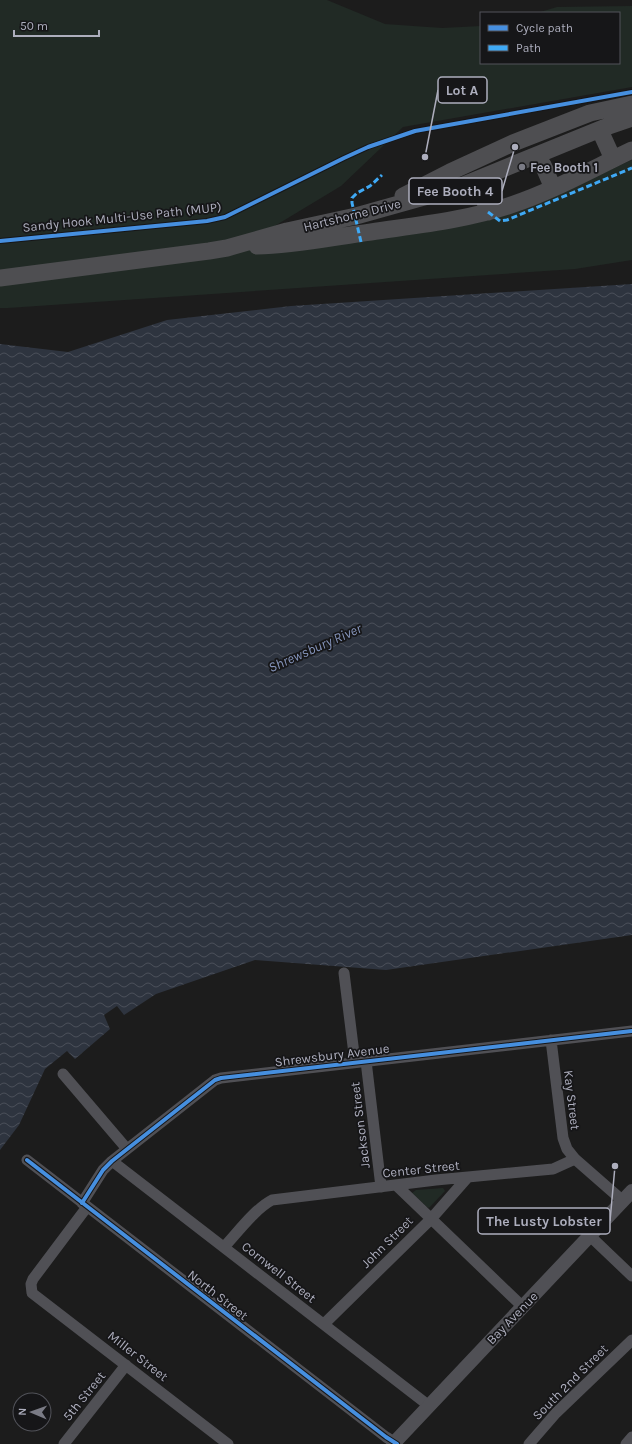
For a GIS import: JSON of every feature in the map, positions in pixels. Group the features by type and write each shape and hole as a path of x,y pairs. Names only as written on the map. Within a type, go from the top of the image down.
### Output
{"main road":[{"path":"376,211 429,182 513,143 590,113 632,104"},
{"path":"376,211 632,107"},
{"name":"Hartshorne Drive","path":"227,248 287,231 376,211 456,188 602,128 632,118"},
{"path":"376,211 441,200 519,175 632,123"},
{"path":"603,137 613,159"},
{"name":"Hartshorne Drive","path":"0,278 227,248 285,245 432,223 488,212 511,205 553,188 632,150"},
{"path":"543,165 553,188"},
{"path":"481,188 488,212"}],"street":[{"name":"Jackson Street","path":"344,973 355,1062"},
{"name":"Shrewsbury Avenue","path":"31,1289 33,1279 85,1205 103,1170 112,1161 215,1080 221,1078 355,1062 632,1031"},
{"name":"Kay Street","path":"551,1040 562,1138 567,1149 575,1158"},
{"name":"Jackson Street","path":"366,1061 381,1187"},
{"path":"63,1074 127,1149"},
{"name":"Center Street","path":"224,1247 268,1202 272,1200 553,1169 575,1158"},
{"path":"575,1158 627,1196"},
{"name":"North Street","path":"27,1160 386,1438 395,1443"},
{"name":"Cornwell Street","path":"112,1161 428,1405"},
{"name":"John Street","path":"324,1324 431,1219 467,1178"},
{"path":"398,1186 523,1308"},
{"name":"Bay Avenue","path":"395,1443 428,1405 523,1308 627,1196"},
{"path":"589,1236 632,1276"},
{"name":"Miller Street","path":"31,1289 32,1292 222,1442"},
{"name":"South 2nd Street","path":"529,1444 556,1413 632,1340"},
{"name":"5th Street","path":"64,1444 126,1365"},
{"path":"626,1444 632,1437"}],"shaded area":[{"path":"0,0 327,0 385,24 442,28 480,26 480,64 620,64 620,12 540,12 557,7 632,6 632,87 403,127 341,186 268,230 270,252 525,206 632,160 632,260 575,269 0,308"},
{"path":"443,1188 445,1191 429,1208 412,1193 416,1190"}],"water":[{"name":"Shrewsbury River","path":"632,284 632,935 386,970 255,960 156,994 124,1015 117,1006 104,1015 110,1029 75,1059 67,1051 45,1069 19,1125 0,1150 0,344 68,352 167,320 291,306"}],"marked path":[{"path":"488,212 500,221 507,220 632,168"},
{"path":"361,242 352,198 357,193 370,186 382,175"}],"cycle path":[{"name":"Sandy Hook Multi-Use Path (MUP)","path":"0,241 207,221 225,217 368,147 415,131 632,92"},
{"path":"82,1203 103,1170 112,1161 215,1080 221,1078 632,1031"},
{"path":"27,1160 397,1444"}],"place":[{"name":"Fee Booth 4","path":"515,147"},
{"name":"Lot A","path":"425,157"},
{"name":"Fee Booth 1","path":"522,167"},
{"name":"The Lusty Lobster","path":"615,1166"}]}
